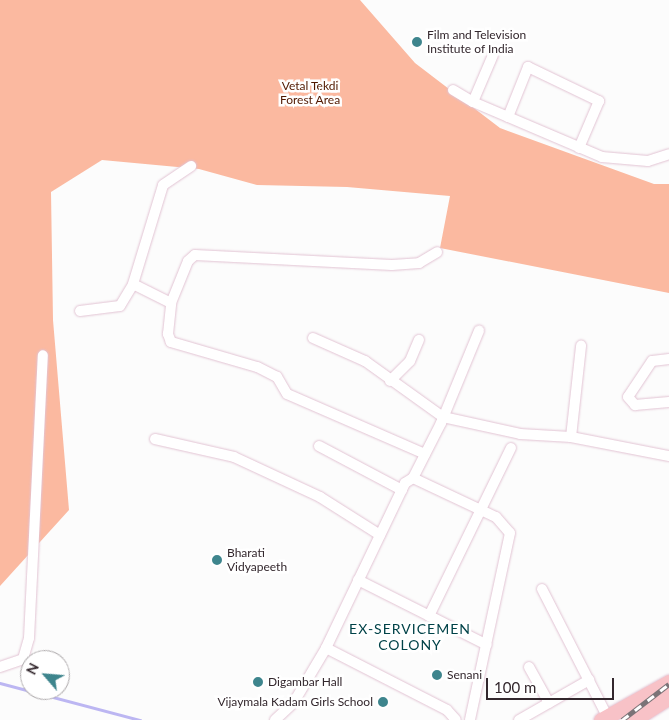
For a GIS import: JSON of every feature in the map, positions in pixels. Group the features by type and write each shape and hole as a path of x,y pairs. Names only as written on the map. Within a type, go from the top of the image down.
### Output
{"main road":[{"path":"608,719 669,682"},
{"path":"608,719 628,712 637,717 669,696"}],"street":[{"path":"473,102 493,55"},
{"path":"508,117 528,67 599,101 579,148"},
{"path":"453,90 473,102 602,157 648,161 669,154"},
{"path":"80,311 120,306 133,284 163,185 191,166"},
{"path":"425,454 288,394 277,377 257,367 171,342 172,303 188,261 195,255 392,266 419,263 437,252"},
{"path":"133,284 172,303"},
{"path":"275,720 294,702 326,648 402,490 413,478 443,417 479,331"},
{"path":"313,338 365,361 390,381 443,417 520,434 571,437 669,456"},
{"path":"390,381 410,361 420,340"},
{"path":"571,437 581,346"},
{"path":"0,668 23,659 29,638 43,355"},
{"path":"669,359 652,361 628,397 635,405 669,402"},
{"path":"156,439 234,457 320,497 380,535"},
{"path":"319,446 402,490"},
{"path":"429,616 511,448"},
{"path":"413,478 482,510 507,525 511,542 470,720"},
{"path":"358,580 488,645"},
{"path":"542,589 608,719"},
{"path":"326,648 447,710 456,720"},
{"path":"530,667 550,703"},
{"path":"519,720 589,680"}],"green space":[{"name":"Vetal Tekdi Forest Area","path":"0,0 360,0 415,63 500,128 654,184 669,184 669,293 440,248 450,196 347,187 257,185 199,169 102,160 51,192 53,320 69,510 0,586"}],"waterway":[{"path":"0,683 140,720"}],"railway":[{"path":"622,720 669,684"}],"place":[{"name":"Film and Television Institute of India","path":"417,42"},
{"name":"Bharati Vidyapeeth","path":"217,560"},
{"name":"Senani","path":"437,675"},
{"name":"Digambar Hall","path":"258,682"},
{"name":"Vijaymala Kadam Girls School","path":"383,702"}],"district":[{"name":"EX-SERVICEMEN COLONY","path":"410,638"}]}
